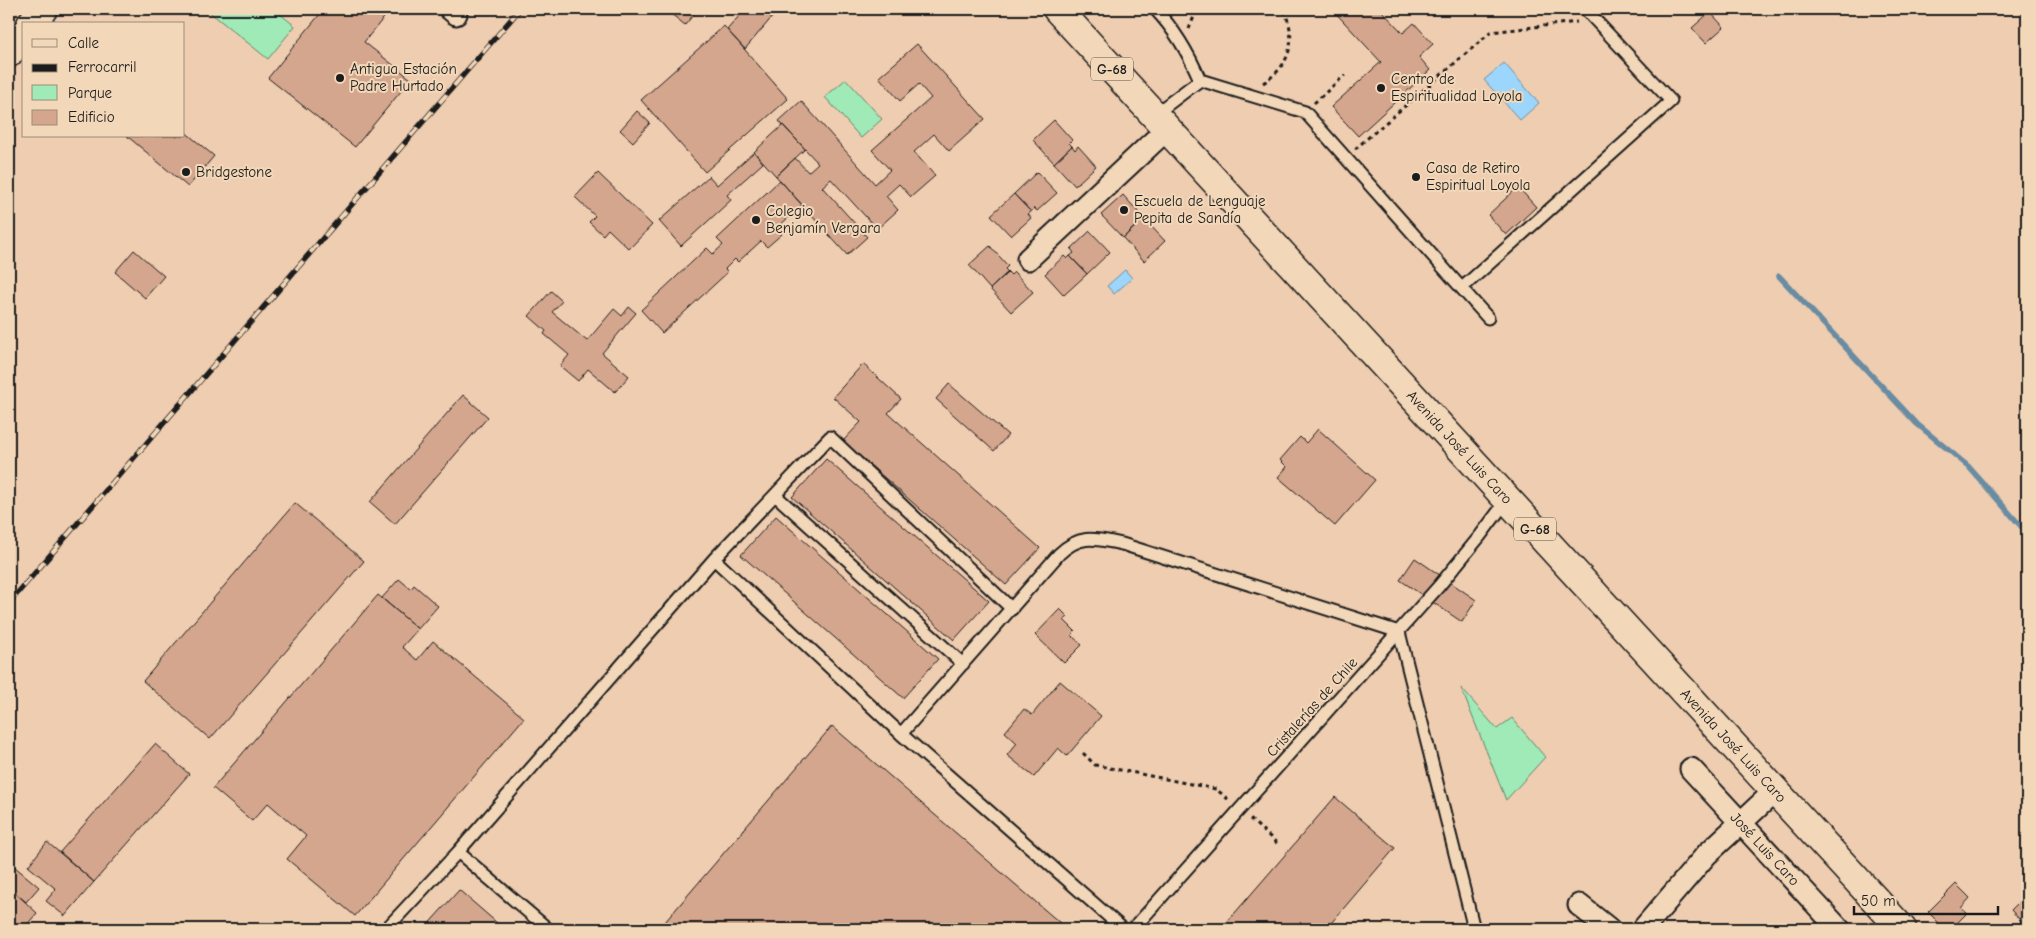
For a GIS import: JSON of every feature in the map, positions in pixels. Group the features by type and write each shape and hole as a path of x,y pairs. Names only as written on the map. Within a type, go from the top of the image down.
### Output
{"main road":[{"path":"33,22 43,9"},
{"name":"Avenida José Luis Caro","path":"1057,9 1902,929"},
{"path":"9,53 22,37"}],"street":[{"path":"1028,259 1160,122"},
{"name":"José Luis Caro","path":"1691,768 1839,929"},
{"path":"1643,929 1706,854 1775,791"},
{"path":"1579,905 1609,929"}],"lane":[{"path":"1155,9 1189,54 1200,80"},
{"path":"1462,288 1671,101 1585,9"},
{"path":"1160,122 1200,80"},
{"path":"1200,80 1305,112 1488,318"},
{"path":"386,929 458,852 714,559 830,438 1012,608"},
{"path":"775,495 963,664"},
{"name":"Cristalerías de Chile","path":"1133,929 1399,632 1508,500"},
{"path":"901,734 1068,545 1091,538 1122,544 1399,632 1474,929"},
{"path":"714,559 901,734 1123,929"},
{"path":"458,852 548,929"}],"path":[{"path":"1231,89 1248,89 1264,83 1278,73 1287,58 1292,42 1290,25 1283,9"},
{"path":"1346,158 1491,32 1595,20"},
{"path":"1305,112 1345,75"},
{"path":"1083,753 1095,765 1216,789 1279,845"}],"green space":[{"path":"208,9 274,9 295,26 268,59"},
{"path":"846,79 882,119 861,138 825,97"},
{"path":"1461,688 1497,729 1512,718 1545,757 1506,800"}],"water":[{"path":"1504,63 1539,103 1520,120 1484,80"},
{"path":"1125,270 1132,278 1114,294 1107,286"}],"building":[{"name":"Antigua Estación Padre Hurtado","path":"324,9 391,9 364,42 411,79 355,147 268,78"},
{"path":"673,9 698,9 685,25 670,13"},
{"path":"745,9 779,9 745,49 727,30"},
{"name":"Centro de Espiritualidad Loyola","path":"1332,9 1380,9 1403,33 1414,23 1433,44 1419,57 1430,70 1358,136 1331,107 1381,62"},
{"path":"1710,12 1724,27 1706,43 1692,28"},
{"path":"724,26 788,99 705,172 641,100"},
{"path":"917,44 985,119 949,151 934,134 914,152 935,176 911,197 899,184 886,196 898,210 877,229 831,179 822,187 867,237 847,255 776,176 795,158 808,172 818,163 779,121 801,101 875,184 890,170 872,150 931,98 919,84 900,101 879,77"},
{"path":"637,111 650,123 633,142 620,130"},
{"path":"1054,120 1072,140 1069,143 1072,146 1054,163 1033,140"},
{"path":"783,125 805,149 776,176 754,152"},
{"name":"Bridgestone","path":"185,132 214,156 188,187 129,138 185,138"},
{"path":"1072,146 1075,150 1078,146 1096,166 1075,186 1054,163"},
{"path":"754,152 763,163 727,195 731,200 681,246 659,221 709,176 717,185"},
{"path":"1037,172 1057,193 1037,211 1034,208 1031,212 1014,194"},
{"path":"598,173 652,225 629,249 608,229 603,235 589,222 595,216 575,197"},
{"path":"780,180 802,205 777,228 782,234 767,247 761,241 738,262 735,259 725,269 728,272 662,333 641,310 707,248 713,254 723,245 717,239"},
{"path":"1518,187 1536,207 1506,235 1488,215"},
{"path":"1014,194 1031,212 1028,214 1031,218 1011,236 991,215"},
{"path":"1123,195 1141,215 1138,218 1141,221 1123,238 1101,215"},
{"path":"1141,221 1144,225 1147,222 1165,241 1144,261 1123,238"},
{"path":"1090,231 1110,252 1087,274 1070,256 1074,253 1071,249"},
{"path":"990,246 1008,266 1005,269 1008,272 990,289 969,265"},
{"path":"134,250 164,276 145,298 115,272"},
{"path":"1064,256 1067,259 1070,256 1087,274 1064,295 1045,274"},
{"path":"1008,272 1011,275 1014,272 1033,292 1011,312 990,289"},
{"path":"551,291 562,301 552,312 587,341 614,309 622,316 629,307 636,313 602,353 629,376 615,392 588,369 578,381 560,366 569,355 544,334 546,331 529,316"},
{"path":"863,364 901,399 888,413 1040,548 1006,585 843,441 861,422 833,397"},
{"path":"949,384 1008,435 994,451 936,399"},
{"path":"463,395 488,417 395,524 370,502"},
{"path":"1318,429 1375,480 1335,526 1278,477 1287,467 1280,460 1300,437 1306,443"},
{"path":"826,459 989,601 954,640 792,497"},
{"path":"295,503 364,561 210,739 143,681"},
{"path":"776,516 938,659 903,698 741,555"},
{"path":"1415,558 1476,600 1462,622 1400,580"},
{"path":"399,579 411,589 414,585 438,606 418,629 382,598"},
{"path":"378,595 418,629 402,647 417,660 433,641 524,718 355,916 287,859 306,836 268,803 252,821 213,788"},
{"path":"1060,609 1068,617 1064,620 1075,631 1071,635 1082,645 1064,663 1035,635"},
{"path":"1060,681 1101,716 1067,756 1058,748 1034,777 1007,755 1017,743 1005,732 1024,709 1032,715"},
{"path":"832,726 1067,929 659,929"},
{"path":"155,744 189,774 94,882 60,852"},
{"path":"1335,797 1395,848 1326,929 1221,929"},
{"path":"47,842 94,882 65,916 46,901 56,889 28,866"},
{"path":"9,862 39,887 26,902 9,887"},
{"path":"1956,884 1970,898 1961,908 1967,913 1951,929 1945,929 1928,912"},
{"path":"9,887 37,913 23,929 9,929"},
{"path":"459,890 504,929 424,929"},
{"path":"2025,896 2027,899 2027,912 2019,919 2011,910"},
{"path":"2027,912 2027,928 2019,919"}],"waterway":[{"path":"1779,276 1917,424 1968,466 2027,533"}],"railway":[{"path":"9,603 520,9"}],"place":[{"name":"Antigua Estación Padre Hurtado","path":"340,78"},
{"name":"Centro de Espiritualidad Loyola","path":"1381,88"},
{"name":"Bridgestone","path":"186,172"},
{"name":"Casa de Retiro Espiritual Loyola","path":"1416,177"},
{"name":"Escuela de Lenguaje Pepita de Sandía","path":"1124,210"},
{"name":"Colegio Benjamín Vergara","path":"756,220"}]}
